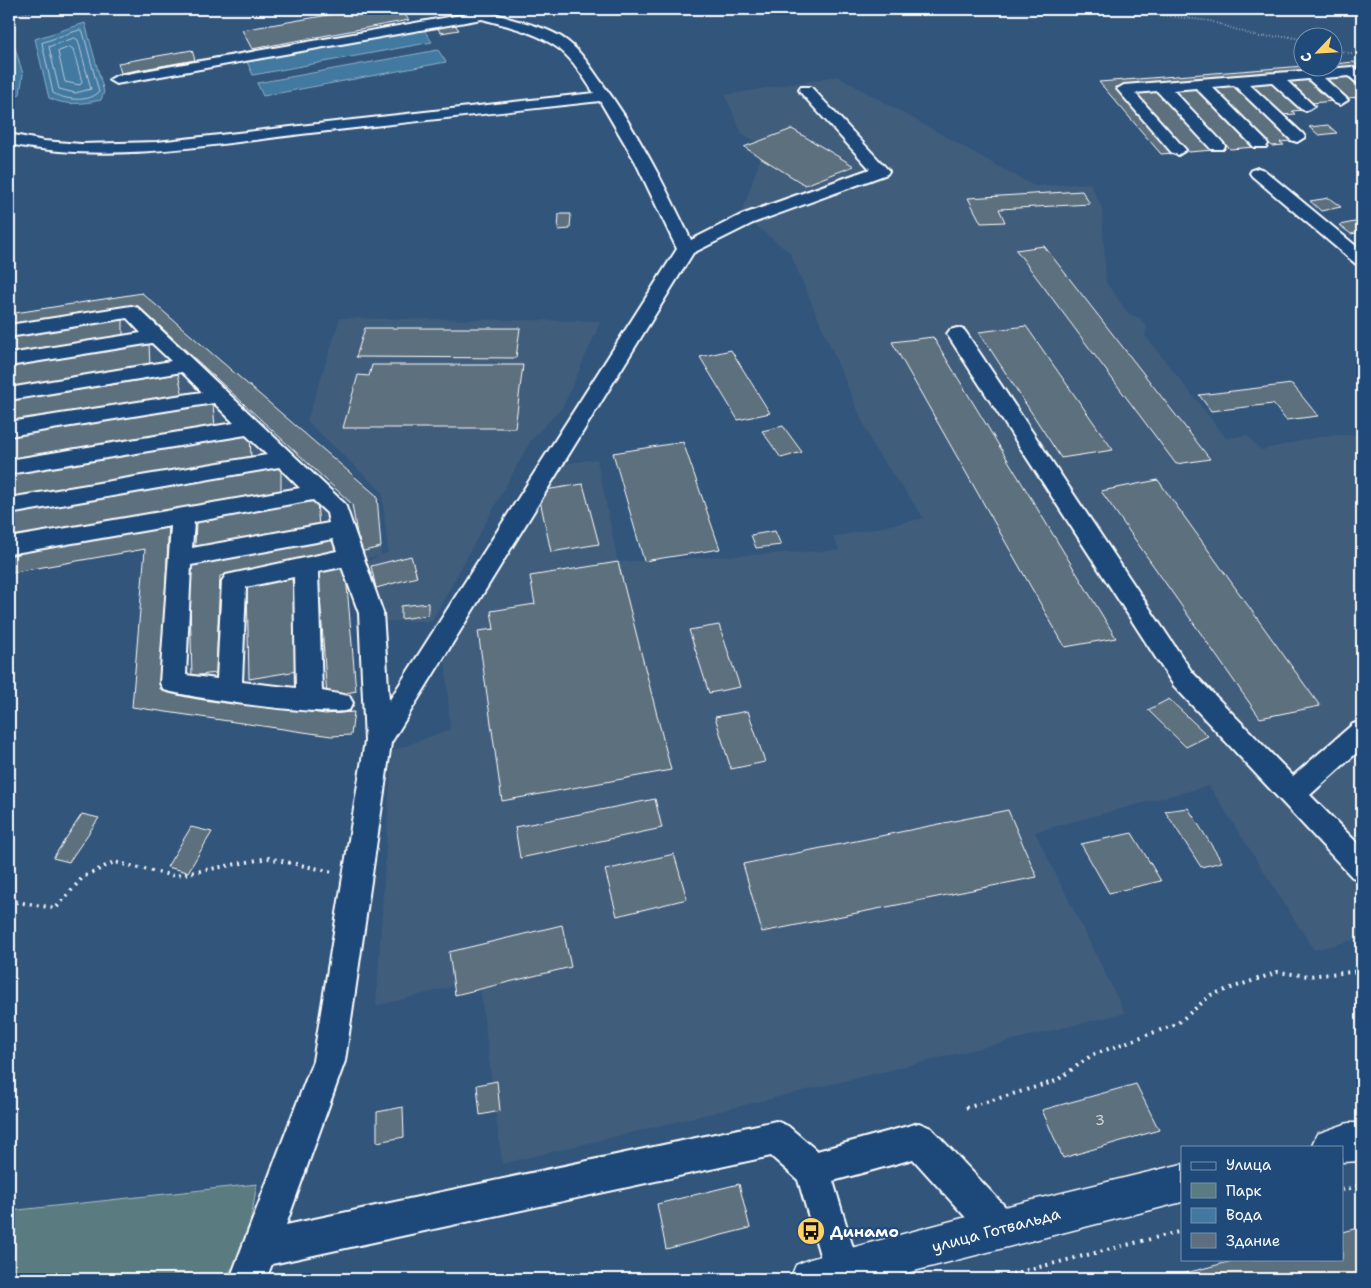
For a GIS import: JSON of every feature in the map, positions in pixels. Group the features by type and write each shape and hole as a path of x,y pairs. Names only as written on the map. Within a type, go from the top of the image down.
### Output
{"main road":[{"path":"1334,1146 1348,1142 1362,1142"},
{"name":"улица Готвальда","path":"826,1275 1000,1228 1181,1183"}],"street":[{"path":"116,80 474,12 542,34 562,43 576,57 605,96 642,156 686,249"},
{"path":"1344,72 1352,71 1362,80"},
{"path":"1178,150 1124,89 1294,75"},
{"path":"1274,77 1306,106"},
{"path":"1315,78 1340,100"},
{"path":"1237,80 1297,137"},
{"path":"1200,83 1260,144"},
{"path":"1161,86 1217,146"},
{"path":"378,741 686,249 747,218 881,171 806,90"},
{"path":"9,139 36,146 80,148 171,145 605,96"},
{"path":"1258,173 1362,260"},
{"path":"9,331 131,312 337,510 350,557 371,613 378,741 329,1061 254,1264"},
{"path":"957,334 1183,679 1362,868"},
{"path":"9,360 156,336"},
{"path":"9,394 187,365"},
{"path":"9,429 219,396"},
{"path":"9,467 251,427"},
{"path":"9,506 284,459"},
{"path":"9,546 318,492"},
{"path":"183,516 173,683 340,703"},
{"path":"180,559 342,529"},
{"path":"229,691 234,581 350,557"},
{"path":"306,566 309,700"},
{"path":"1292,794 1362,732"},
{"path":"254,1264 776,1138 812,1170 826,1275"},
{"path":"812,1170 919,1140 1000,1228"}],"path":[{"path":"9,17 43,9"},
{"path":"1140,9 1160,15 1210,21 1259,37 1285,36 1294,38"},
{"path":"1344,52 1355,55"},
{"path":"9,901 56,908 83,877 114,862 174,876 268,858 358,878"},
{"path":"966,1108 1056,1081 1092,1055 1177,1024 1210,995 1278,972 1308,976 1362,971"},
{"path":"1344,1190 1362,1185"},
{"path":"992,1279 1181,1231"}],"shaded area":[{"path":"837,76 1034,186 1090,183 1102,208 1106,282 1129,314 1140,318 1147,327 1145,335 1226,438 1247,435 1261,450 1322,436 1362,434 1362,938 1314,950 1209,786 1169,796 1035,832 1125,1013 502,1164 479,980 376,1006 392,751 450,729 445,655 562,464 597,459 618,562 839,550 833,537 924,518 874,448 790,253 741,214 760,159 743,147 755,141 742,134 725,95"},
{"path":"142,293 377,496 381,555 388,552 382,492 307,421 340,318 601,321 563,407 531,440 432,621 367,621 362,564 378,556 345,563 356,691 351,735 331,736 132,707 145,550 9,573 9,314"}],"green space":[{"path":"257,1184 245,1255 222,1279 9,1279 9,1211"}],"water":[{"path":"85,23 104,92 101,100 75,104 55,101 49,98 35,39"},
{"path":"424,30 432,42 253,75 247,62"},
{"path":"9,47 15,48 23,74 20,94 9,100"},
{"path":"438,50 446,62 263,96 257,83"}],"building":[{"path":"363,9 400,9 409,20 252,49 242,30"},
{"path":"453,22 459,30 441,33 435,25"},
{"path":"192,50 195,60 121,73 118,63"},
{"path":"1354,62 1360,67 1344,68 1344,63"},
{"path":"1294,67 1294,72 1115,87 1174,153 1161,154 1099,82"},
{"path":"1344,75 1362,89 1362,97 1346,98 1323,78 1344,78"},
{"path":"1308,78 1334,101 1311,103 1285,80"},
{"path":"1271,81 1303,110 1292,111 1295,114 1282,115 1248,83"},
{"path":"1233,84 1292,141 1280,142 1284,145 1272,146 1211,86"},
{"path":"1196,87 1255,147 1230,149 1172,89"},
{"path":"1158,90 1214,150 1189,152 1134,92"},
{"path":"1328,125 1337,133 1319,135 1309,127"},
{"path":"792,129 854,166 805,185 744,147"},
{"path":"1082,191 1090,204 999,209 1005,222 981,223 968,198"},
{"path":"1329,198 1341,207 1321,211 1310,201"},
{"path":"559,214 571,214 570,229 558,230"},
{"path":"1360,221 1362,223 1362,232 1351,234 1339,225"},
{"path":"1044,246 1210,459 1176,464 1016,250"},
{"path":"142,293 377,496 381,547 360,552 352,504 137,305 9,325 9,314"},
{"path":"123,318 123,338 9,356 9,336"},
{"path":"1026,326 1113,450 1061,458 979,332"},
{"path":"365,328 520,328 516,358 356,357"},
{"path":"933,337 1116,638 1065,647 892,342"},
{"path":"149,343 150,367 9,390 9,366"},
{"path":"731,350 770,413 738,420 700,357"},
{"path":"372,365 523,365 515,428 343,428 358,375 369,376"},
{"path":"178,374 183,396 9,424 9,401"},
{"path":"1292,384 1318,416 1286,420 1273,404 1211,411 1199,395"},
{"path":"213,404 215,427 9,461 9,435"},
{"path":"783,426 802,452 781,458 762,431"},
{"path":"250,434 251,459 9,499 9,472"},
{"path":"683,442 720,549 644,561 613,453"},
{"path":"281,467 281,492 9,539 9,512"},
{"path":"1158,480 1320,706 1260,718 1101,491"},
{"path":"583,484 599,544 551,552 538,491"},
{"path":"317,500 319,528 195,550 196,520"},
{"path":"169,523 160,689 325,714 354,712 351,735 331,736 132,707 145,549 9,573 9,552"},
{"path":"775,531 781,545 756,548 751,535"},
{"path":"334,539 338,553 220,576 216,673 192,676 189,565"},
{"path":"411,556 417,577 376,588 371,566"},
{"path":"618,562 671,770 502,801 478,631 494,629 491,611 535,604 530,576"},
{"path":"345,563 356,691 327,697 318,568"},
{"path":"292,576 297,671 249,679 247,584"},
{"path":"428,603 428,615 401,619 401,606"},
{"path":"719,625 740,687 709,693 689,630"},
{"path":"1169,699 1208,736 1186,747 1148,710"},
{"path":"748,711 765,762 731,769 715,717"},
{"path":"655,799 662,828 520,858 515,827"},
{"path":"1188,808 1222,862 1201,867 1165,811"},
{"path":"1008,810 1037,877 762,932 743,864"},
{"path":"82,814 99,818 69,862 53,858"},
{"path":"191,827 212,832 188,872 167,867"},
{"path":"1132,833 1161,881 1109,893 1081,844"},
{"path":"674,854 687,899 617,916 605,870"},
{"path":"562,925 571,967 455,995 449,952"},
{"path":"497,1081 500,1111 480,1115 477,1085"},
{"path":"1136,1084 1159,1130 1063,1158 1042,1110"},
{"path":"403,1107 404,1137 377,1142 377,1112"},
{"path":"739,1184 750,1228 666,1249 657,1204"},
{"path":"1362,1227 1362,1279 1163,1279 1236,1260 1344,1260 1344,1232"}],"place":[{"name":"Динамо","path":"811,1231"}]}
